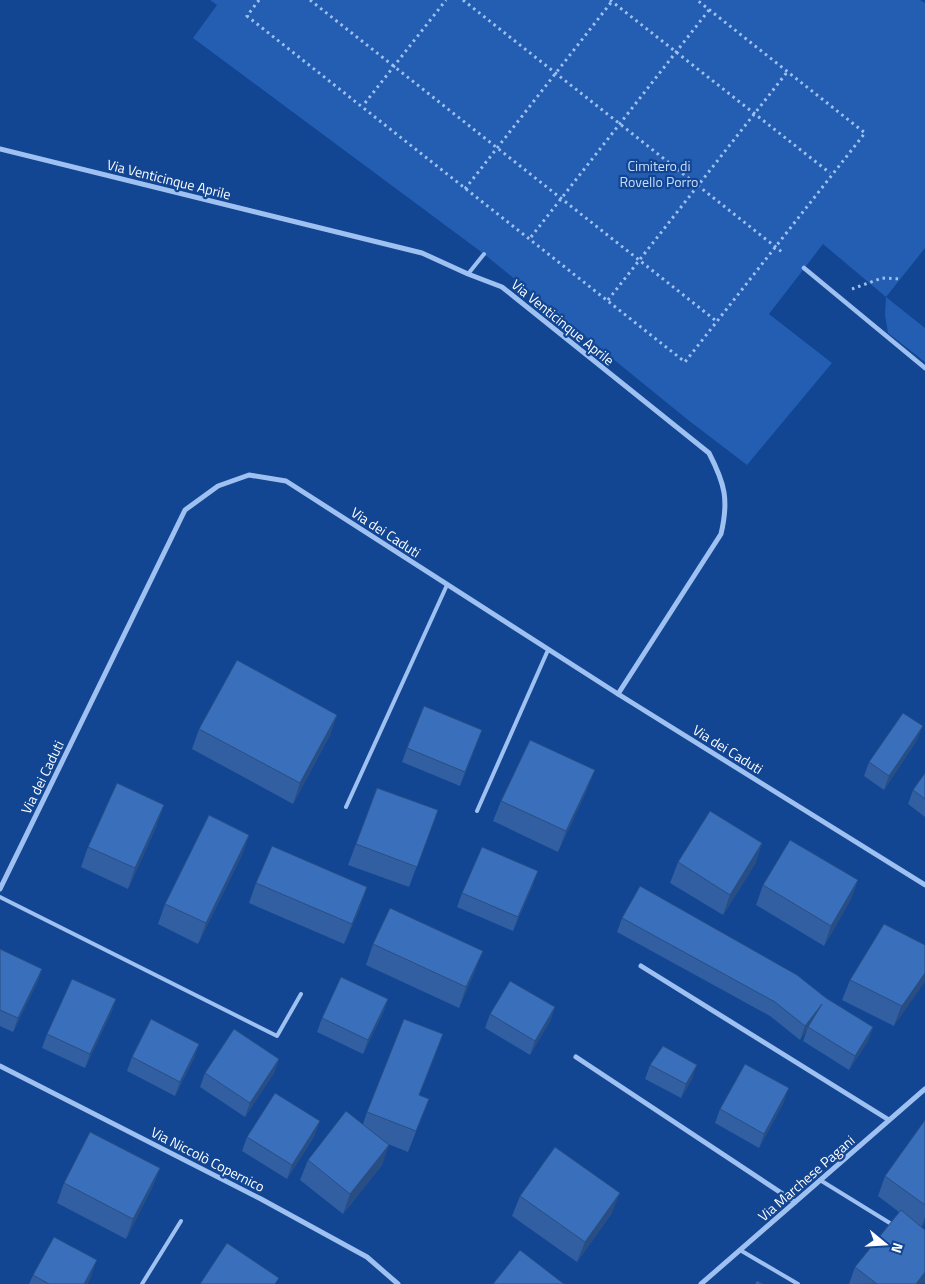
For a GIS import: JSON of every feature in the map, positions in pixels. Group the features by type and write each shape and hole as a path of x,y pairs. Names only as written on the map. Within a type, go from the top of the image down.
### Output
{"street":[{"name":"Via Venticinque Aprile","path":"0,149 422,253 502,287 709,453 718,470 725,490 726,513 721,534 618,694"},
{"path":"804,268 925,368"},
{"name":"Via dei Caduti","path":"0,889 185,510 218,486 249,475 286,481 548,650 925,885"},
{"path":"641,966 889,1120"},
{"path":"576,1057 795,1202"},
{"name":"Via Niccolò Copernico","path":"0,1066 278,1208 367,1257 398,1284"},
{"name":"Via Marchese Pagani","path":"701,1284 925,1089"}],"lane":[{"path":"468,274 484,254"},
{"path":"346,807 447,585"},
{"path":"477,812 548,650"},
{"path":"0,897 277,1036 301,994"},
{"path":"820,1180 901,1230"},
{"path":"142,1284 182,1221"},
{"path":"740,1250 798,1284"}],"path":[{"path":"259,0 247,16 685,362 865,133 697,0"},
{"path":"310,0 715,320"},
{"path":"365,103 446,0"},
{"path":"463,0 782,252"},
{"path":"465,189 612,1 830,173"},
{"path":"531,237 710,9"},
{"path":"608,300 788,71"},
{"path":"838,296 860,285 882,278 901,279"}],"green space":[{"name":"Cimitero di Rovello Porro","path":"210,0 920,0 925,3 925,248 886,297 823,244 769,314 832,363 747,465 688,420 484,254 193,38 217,5"},
{"path":"886,297 925,328 925,362 888,333 885,315"}],"building":[{"path":"237,660 337,715 300,783 199,729"},
{"path":"424,706 482,730 465,772 407,748"},
{"path":"903,713 923,726 889,776 869,762"},
{"path":"530,740 595,770 566,831 501,801"},
{"path":"925,773 925,799 913,790"},
{"path":"117,783 164,805 135,868 88,847"},
{"path":"377,788 438,810 417,867 356,844"},
{"path":"710,811 762,843 730,895 678,862"},
{"path":"209,815 249,835 206,923 165,904"},
{"path":"790,840 858,880 831,926 763,885"},
{"path":"272,846 367,887 352,924 256,883"},
{"path":"482,847 538,871 518,917 462,893"},
{"path":"640,886 797,975 826,998 873,1027 855,1056 808,1027 822,1004 805,1026 775,1002 622,918"},
{"path":"390,908 483,951 466,987 373,944"},
{"path":"884,924 925,945 925,973 902,1006 850,980"},
{"path":"0,949 42,969 18,1018 0,1010"},
{"path":"341,977 388,999 368,1040 322,1018"},
{"path":"72,979 116,999 90,1054 47,1034"},
{"path":"510,981 555,1007 535,1041 490,1014"},
{"path":"151,1019 199,1044 180,1082 132,1057"},
{"path":"404,1019 443,1034 419,1095 429,1099 416,1131 367,1112"},
{"path":"234,1029 279,1059 250,1103 205,1073"},
{"path":"663,1046 697,1065 686,1084 650,1065"},
{"path":"745,1064 789,1088 764,1134 720,1109"},
{"path":"275,1093 320,1121 292,1165 247,1137"},
{"path":"346,1111 389,1145 350,1194 308,1160"},
{"path":"925,1120 925,1205 885,1176"},
{"path":"90,1132 160,1168 133,1219 64,1183"},
{"path":"555,1147 620,1193 585,1242 520,1196"},
{"path":"901,1210 925,1230 925,1272 916,1284 877,1284 855,1267"},
{"path":"54,1237 97,1260 84,1284 49,1284 33,1275"},
{"path":"227,1243 279,1278 275,1284 200,1284"},
{"path":"520,1250 564,1284 493,1284"}]}
